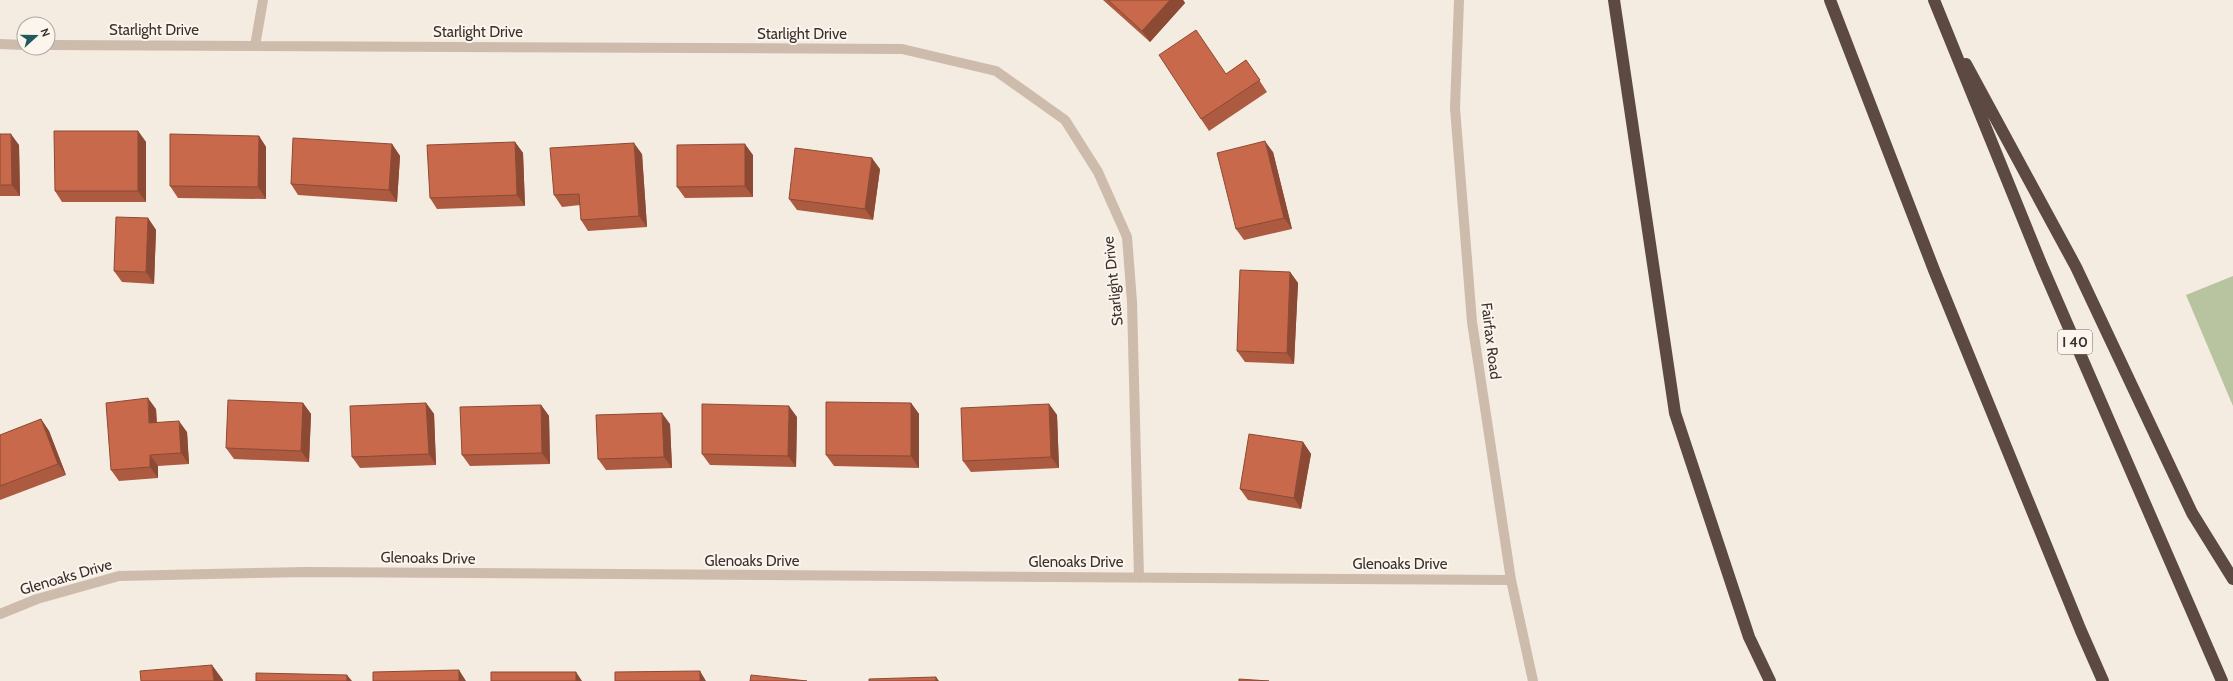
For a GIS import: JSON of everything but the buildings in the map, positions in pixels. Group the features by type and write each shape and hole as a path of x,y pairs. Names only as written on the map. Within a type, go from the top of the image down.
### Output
{"highway":[{"path":"1614,0 1675,413 1749,637 1770,681"},
{"path":"1830,0 1934,270 2081,631 2103,681"},
{"path":"1935,4 2076,267 2192,513 2233,579"},
{"name":"I 40","path":"1935,4 2042,266 2222,681"}],"street":[{"path":"255,46 262,0"},
{"name":"Fairfax Road","path":"1459,0 1455,108 1472,322 1511,580 1533,681"},
{"path":"0,44 16,44"},
{"name":"Starlight Drive","path":"56,45 902,50 996,71 1065,120 1098,172 1127,237 1132,302 1138,578"},
{"name":"Glenoaks Drive","path":"0,614 38,599 119,576 306,572 1511,580"}],"green space":[{"path":"2233,276 2233,406 2186,295"}]}
